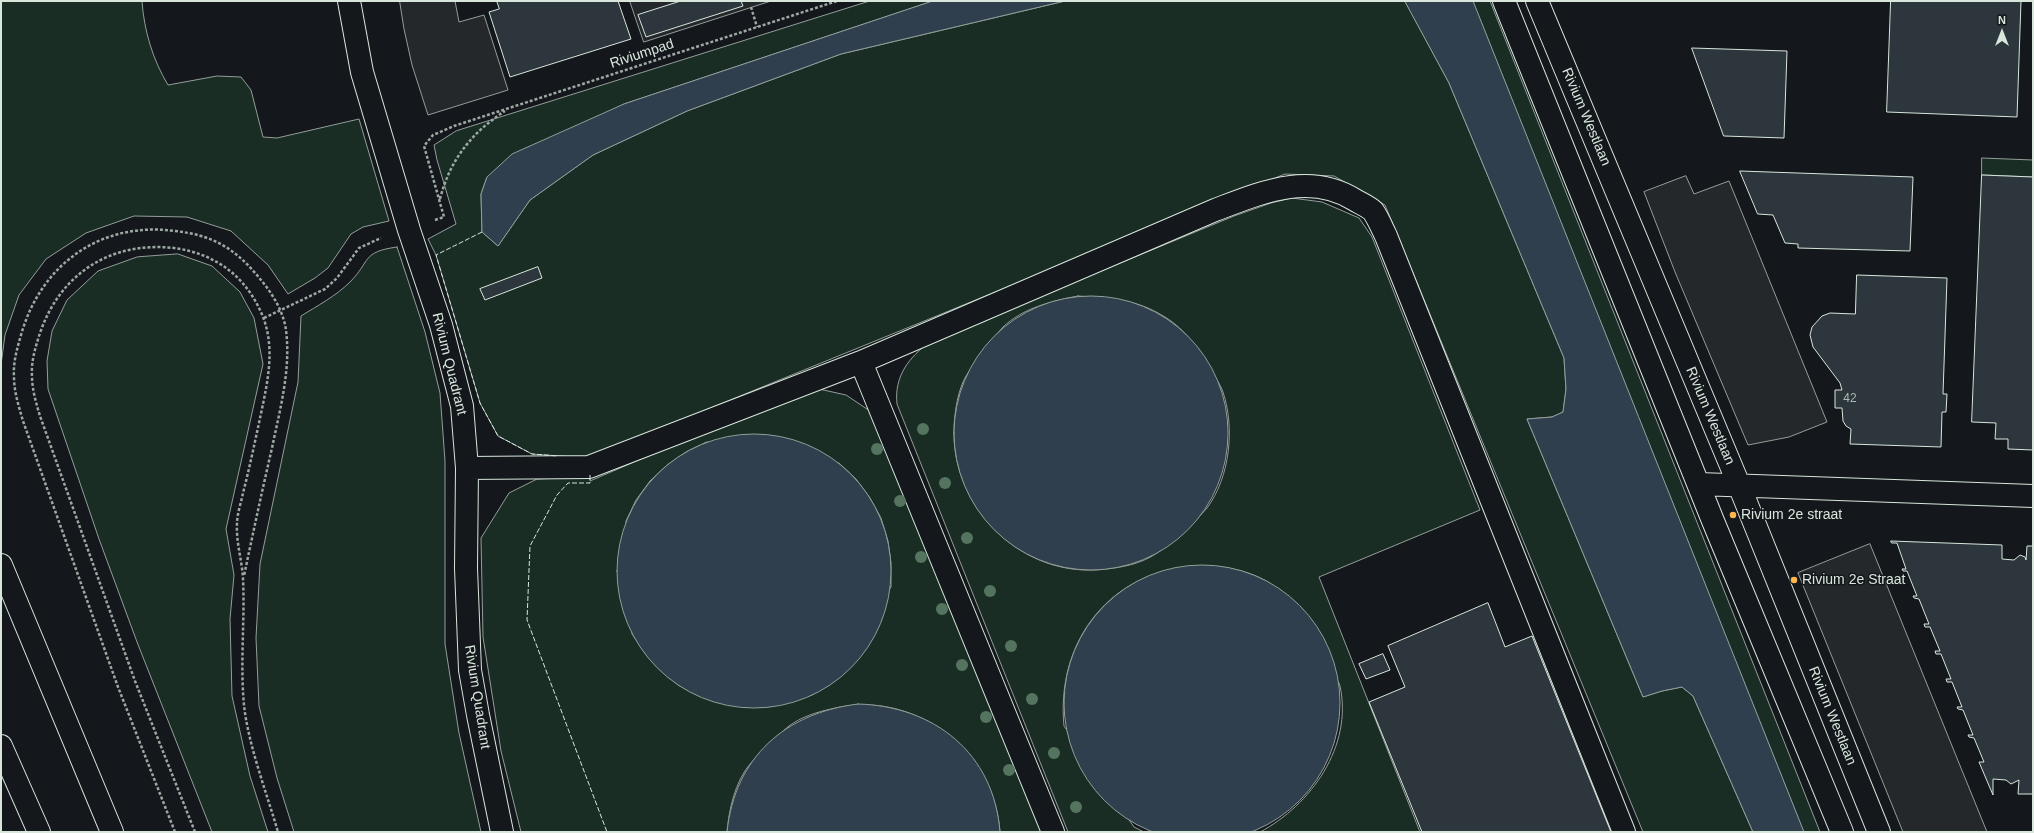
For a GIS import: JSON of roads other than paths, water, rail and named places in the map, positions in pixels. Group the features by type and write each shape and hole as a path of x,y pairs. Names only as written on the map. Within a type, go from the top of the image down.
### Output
{"main road":[{"name":"Rivium Quadrant","path":"349,1 362,72 455,375 462,406 467,468 466,568 470,670 502,832"},
{"path":"1504,1 1699,484 1842,832"},
{"name":"Rivium Westlaan","path":"1537,1 1739,485 1879,832"},
{"path":"467,468 589,467 861,362 1250,196 1279,188 1316,185 1341,191 1372,211 1386,236 1624,832"},
{"path":"861,362 1052,832"},
{"path":"1699,484 2033,496"},
{"path":"1,565 112,832"},
{"path":"1,746 39,832"}],"water":[{"path":"933,1 1065,1 841,54 687,111 593,155 530,200 498,246 482,232 481,194 487,177 512,154 624,104"},
{"path":"1405,1 1473,1 1804,832 1753,832 1693,696 1682,687 1643,697 1527,419 1552,417 1563,412 1566,389 1564,358 1449,83"},
{"path":"1078,296 1104,296 1118,298 1144,306 1167,319 1188,336 1205,357 1218,380 1226,406 1228,433 1226,460 1218,486 1205,509 1188,530 1167,547 1144,560 1118,568 1104,570 1078,570 1064,568 1038,560 1026,554 1004,539 985,520 970,498 964,486 956,460 954,446 954,420 956,406 964,380 970,368 985,346 1004,327 1026,312 1038,306 1064,298"},
{"path":"754,434 794,440 818,450 830,457 851,474 868,495 875,507 885,531 891,571 885,611 875,635 868,647 851,668 830,685 818,692 794,702 754,708 714,702 690,692 678,685 657,668 640,647 633,635 623,611 617,571 623,531 633,507 640,495 657,474 678,457 690,450 714,440"},
{"path":"1188,565 1216,565 1229,567 1255,575 1267,581 1290,596 1309,615 1317,626 1330,650 1338,676 1340,703 1338,730 1330,756 1317,780 1300,801 1279,818 1255,831 1229,839 1216,841 1188,841 1175,839 1149,831 1137,825 1114,810 1095,791 1087,780 1074,756 1066,730 1064,717 1064,689 1066,676 1074,650 1080,638 1095,615 1114,596 1125,588 1149,575 1175,567"},
{"path":"858,704 886,707 911,714 935,725 955,739 972,757 986,779 995,804 1000,832 727,832 732,805 741,782 753,761 768,743 787,729 808,717 832,709"}],"place":[{"name":"Rivium 2e straat","path":"1733,515"},
{"name":"Rivium 2e Straat","path":"1794,580"}]}
